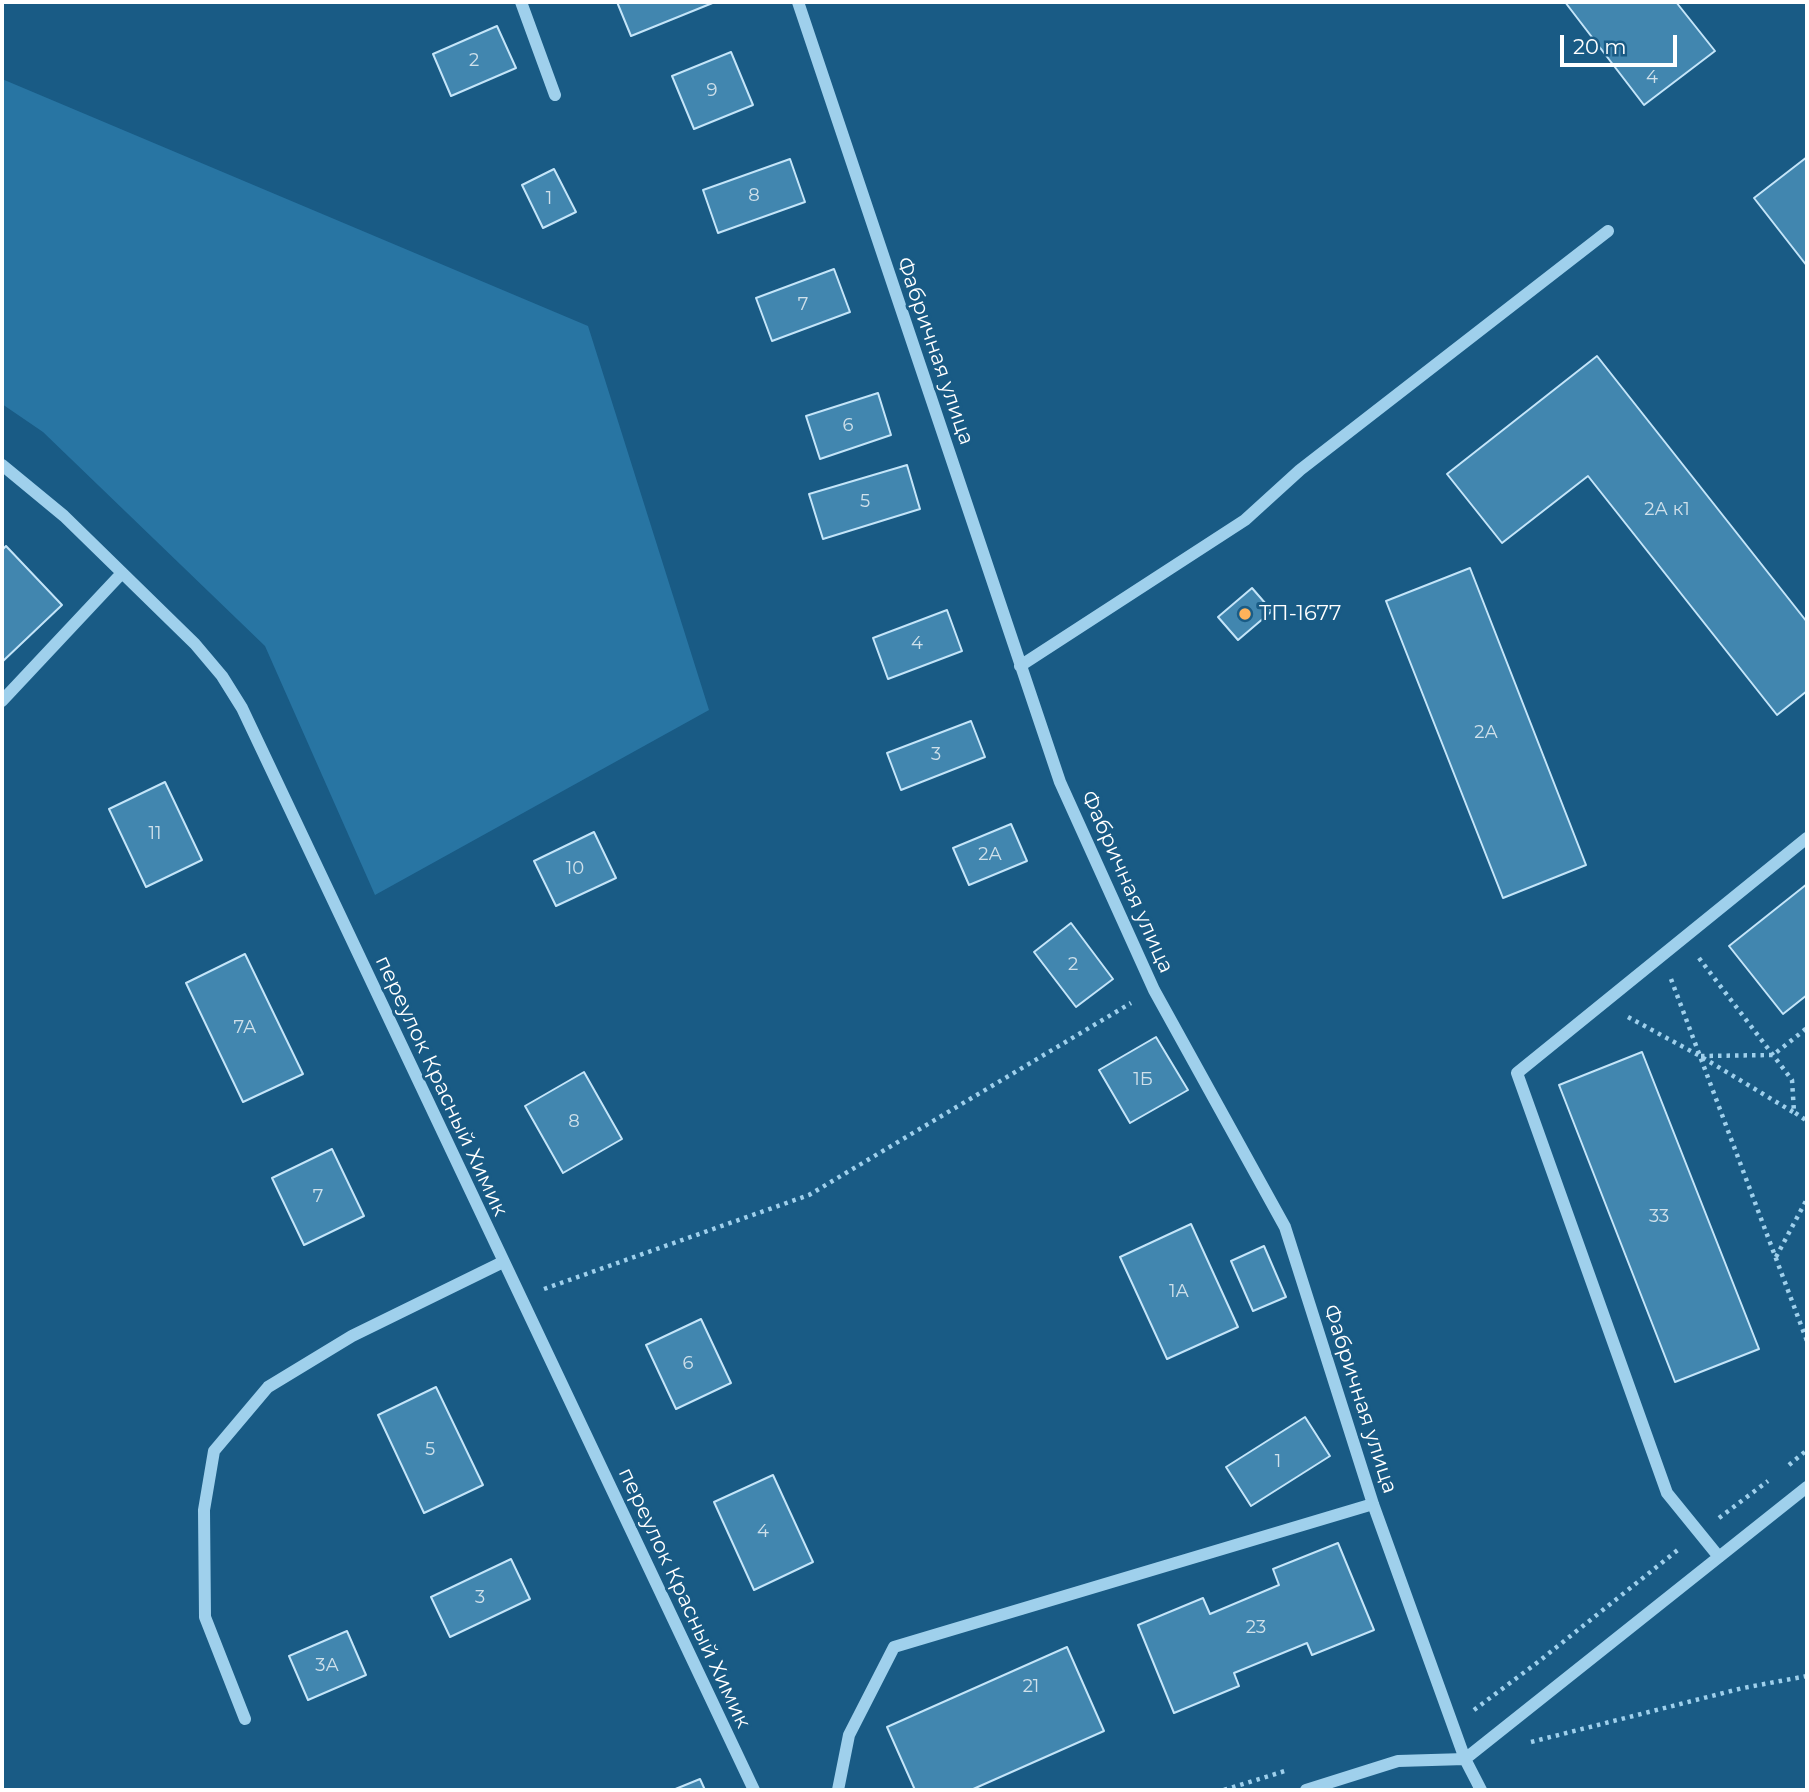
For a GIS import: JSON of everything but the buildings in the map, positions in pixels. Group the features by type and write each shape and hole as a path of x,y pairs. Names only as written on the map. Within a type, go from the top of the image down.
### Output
{"street":[{"path":"521,2 555,95"},
{"name":"Фабричная улица","path":"798,2 1060,782 1154,990 1285,1227 1373,1504 1465,1759 1481,1790"},
{"path":"1020,666 1245,520 1300,470 1608,231"},
{"name":"переулок Красный Химик","path":"2,465 64,516 195,644 222,676 242,709 754,1790"},
{"path":"2,701 122,573"},
{"path":"1719,1557 1667,1493 1517,1073 1807,838"},
{"path":"245,1719 205,1617 204,1510 214,1451 268,1387 352,1336 503,1262"},
{"path":"1306,1790 1398,1762 1465,1759 1807,1487"},
{"path":"838,1790 849,1735 894,1647 1373,1504"}],"path":[{"path":"1684,938 1792,1080 1794,1112"},
{"path":"1662,956 1807,1341"},
{"path":"520,1297 809,1195 1154,990"},
{"path":"1603,1004 1700,1056 1807,1121"},
{"path":"1700,1056 1773,1055 1807,1028"},
{"path":"1776,1257 1807,1199"},
{"path":"1786,1467 1807,1450"},
{"path":"1471,1712 1775,1475"},
{"path":"1518,1746 1743,1688 1807,1675"}],"shaded area":[{"path":"2,79 588,326 709,710 375,895 265,646 43,432 2,404"}],"place":[{"name":"ТП-1677","path":"1245,614"}]}
